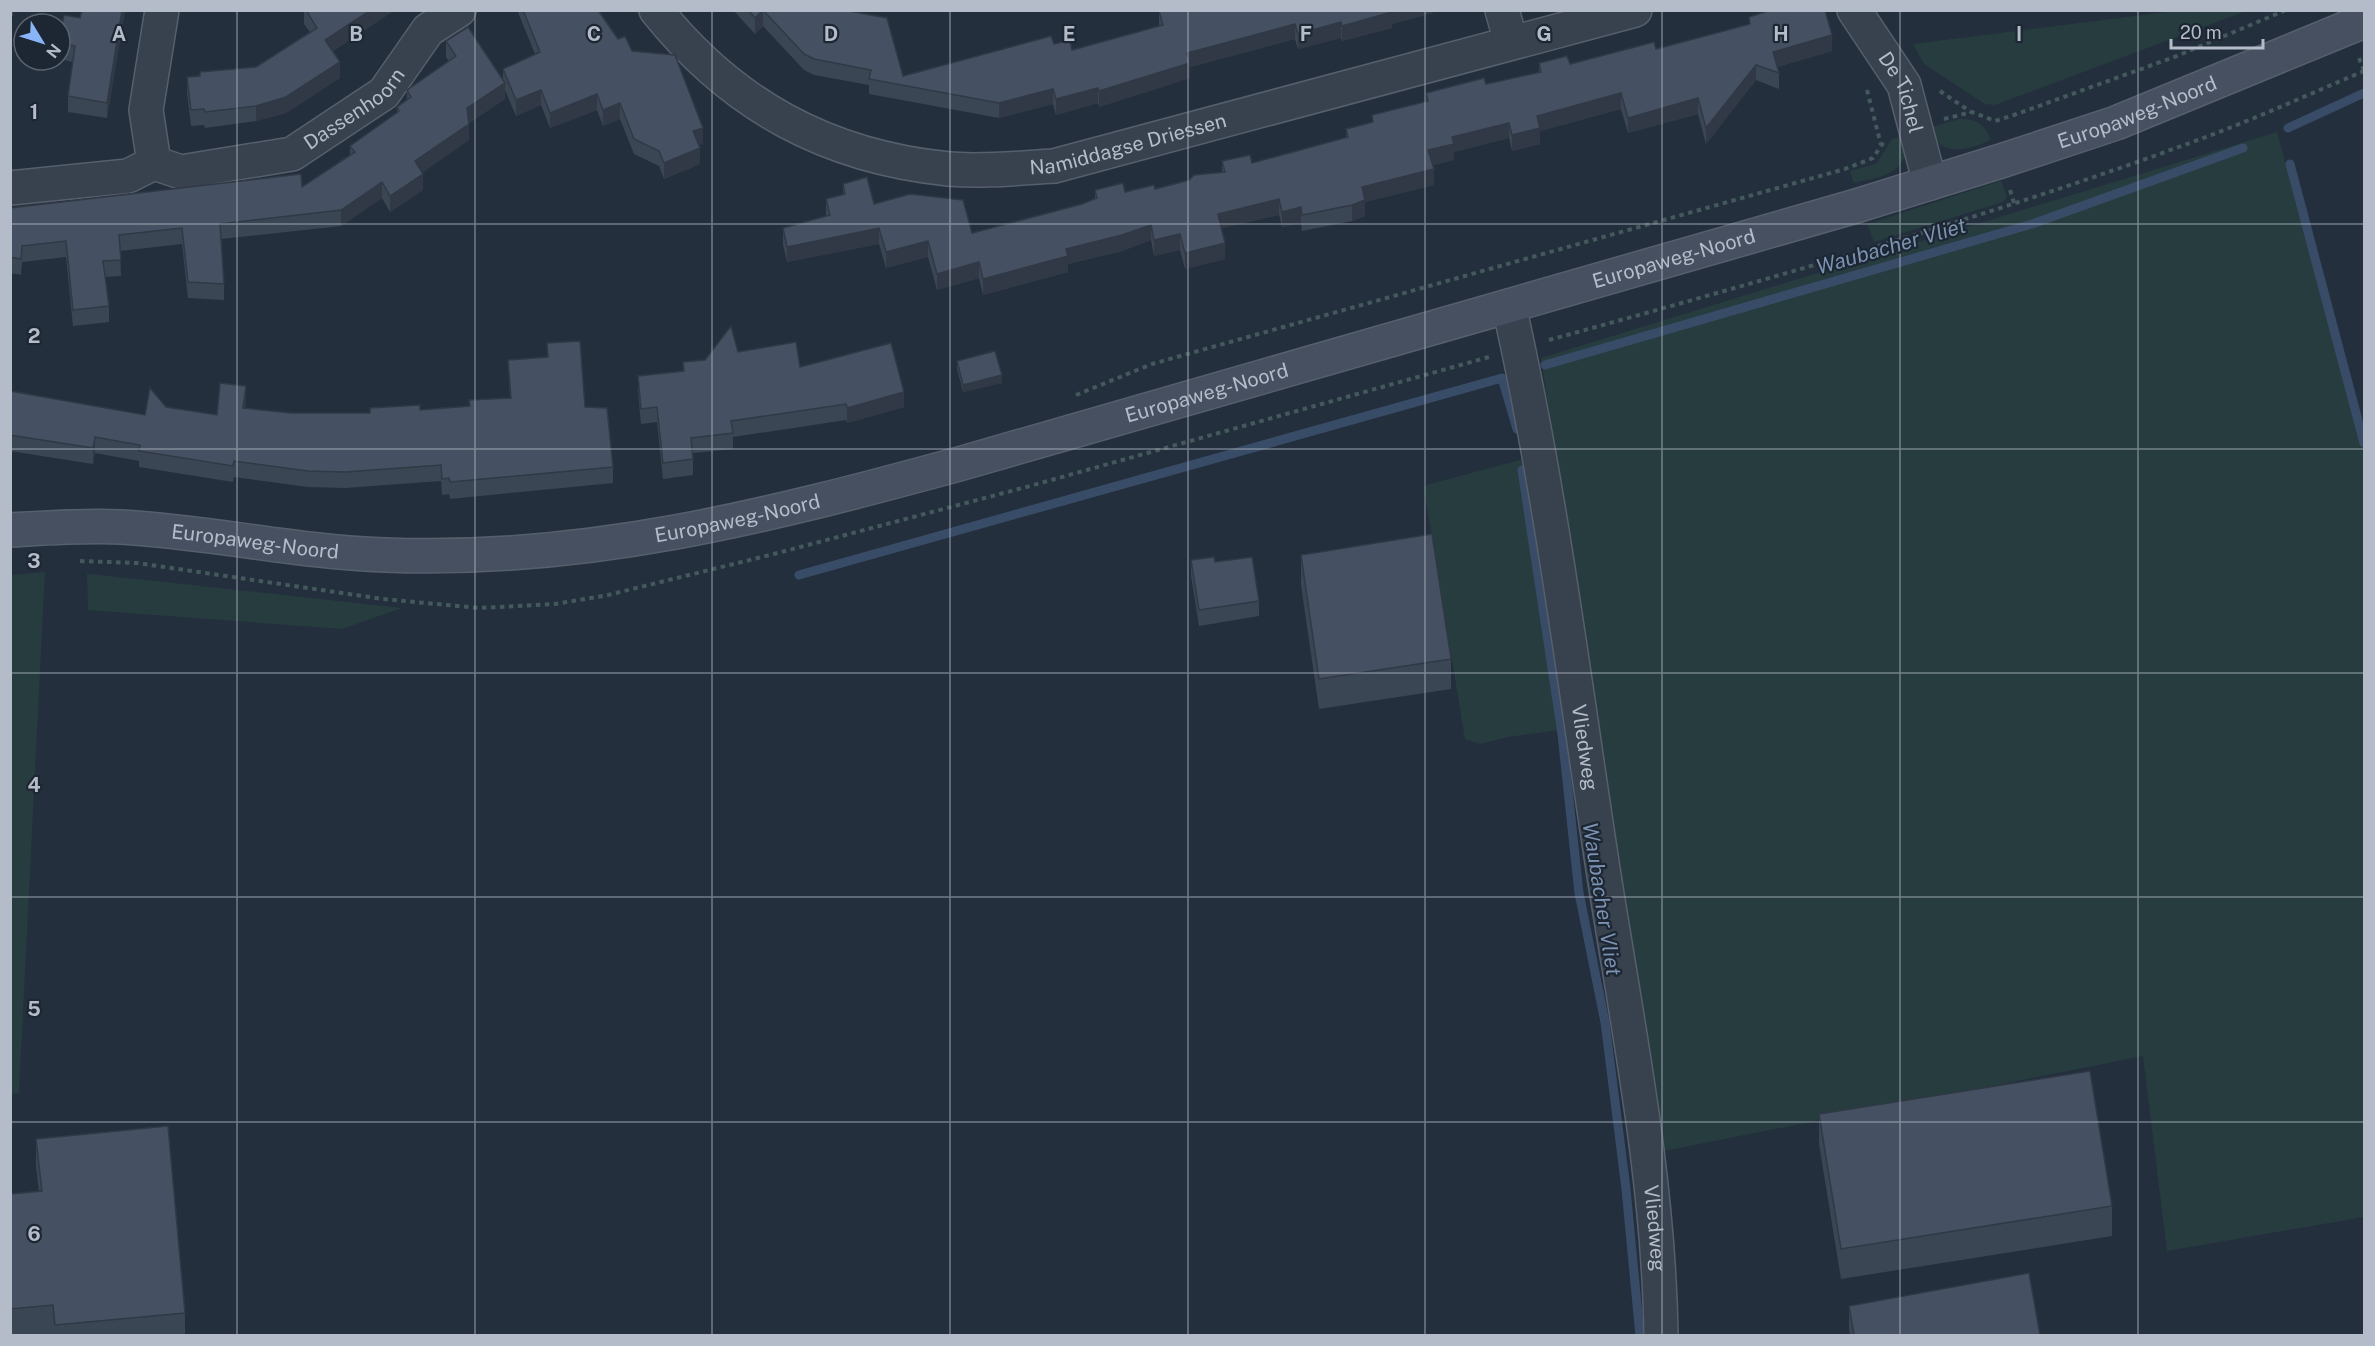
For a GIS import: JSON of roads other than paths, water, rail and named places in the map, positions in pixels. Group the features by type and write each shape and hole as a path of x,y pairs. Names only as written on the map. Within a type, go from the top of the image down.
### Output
{"street":[{"path":"10,188 128,176 154,163 146,110 162,10"},
{"name":"Dassenhoorn","path":"154,163 180,172 292,154 384,93 428,30 459,10"},
{"name":"Namiddagse Driessen","path":"656,10 685,47 738,93 786,122 842,145 890,160 950,169 997,170 1054,166 1635,10"},
{"path":"1502,10 1511,42"},
{"name":"De Tichel","path":"1854,10 1888,58 1908,92 1930,183"},
{"name":"Europaweg-Noord","path":"10,530 124,528 385,555 471,556 591,547 687,532 835,498 1509,306 1930,183 2116,123 2364,21"},
{"name":"Vliedweg","path":"1509,306 1554,537 1633,1063 1660,1261 1661,1335"}],"waterway":[{"name":"Waubacher Vliet","path":"2288,128 2364,93"},
{"name":"Waubacher Vliet","path":"1545,365 2032,224 2243,148"},
{"path":"2290,164 2364,443"},
{"path":"799,575 1502,378 1517,429"},
{"name":"Waubacher Vliet","path":"1522,470 1562,734 1579,893 1605,1022 1626,1189 1640,1336"}]}
